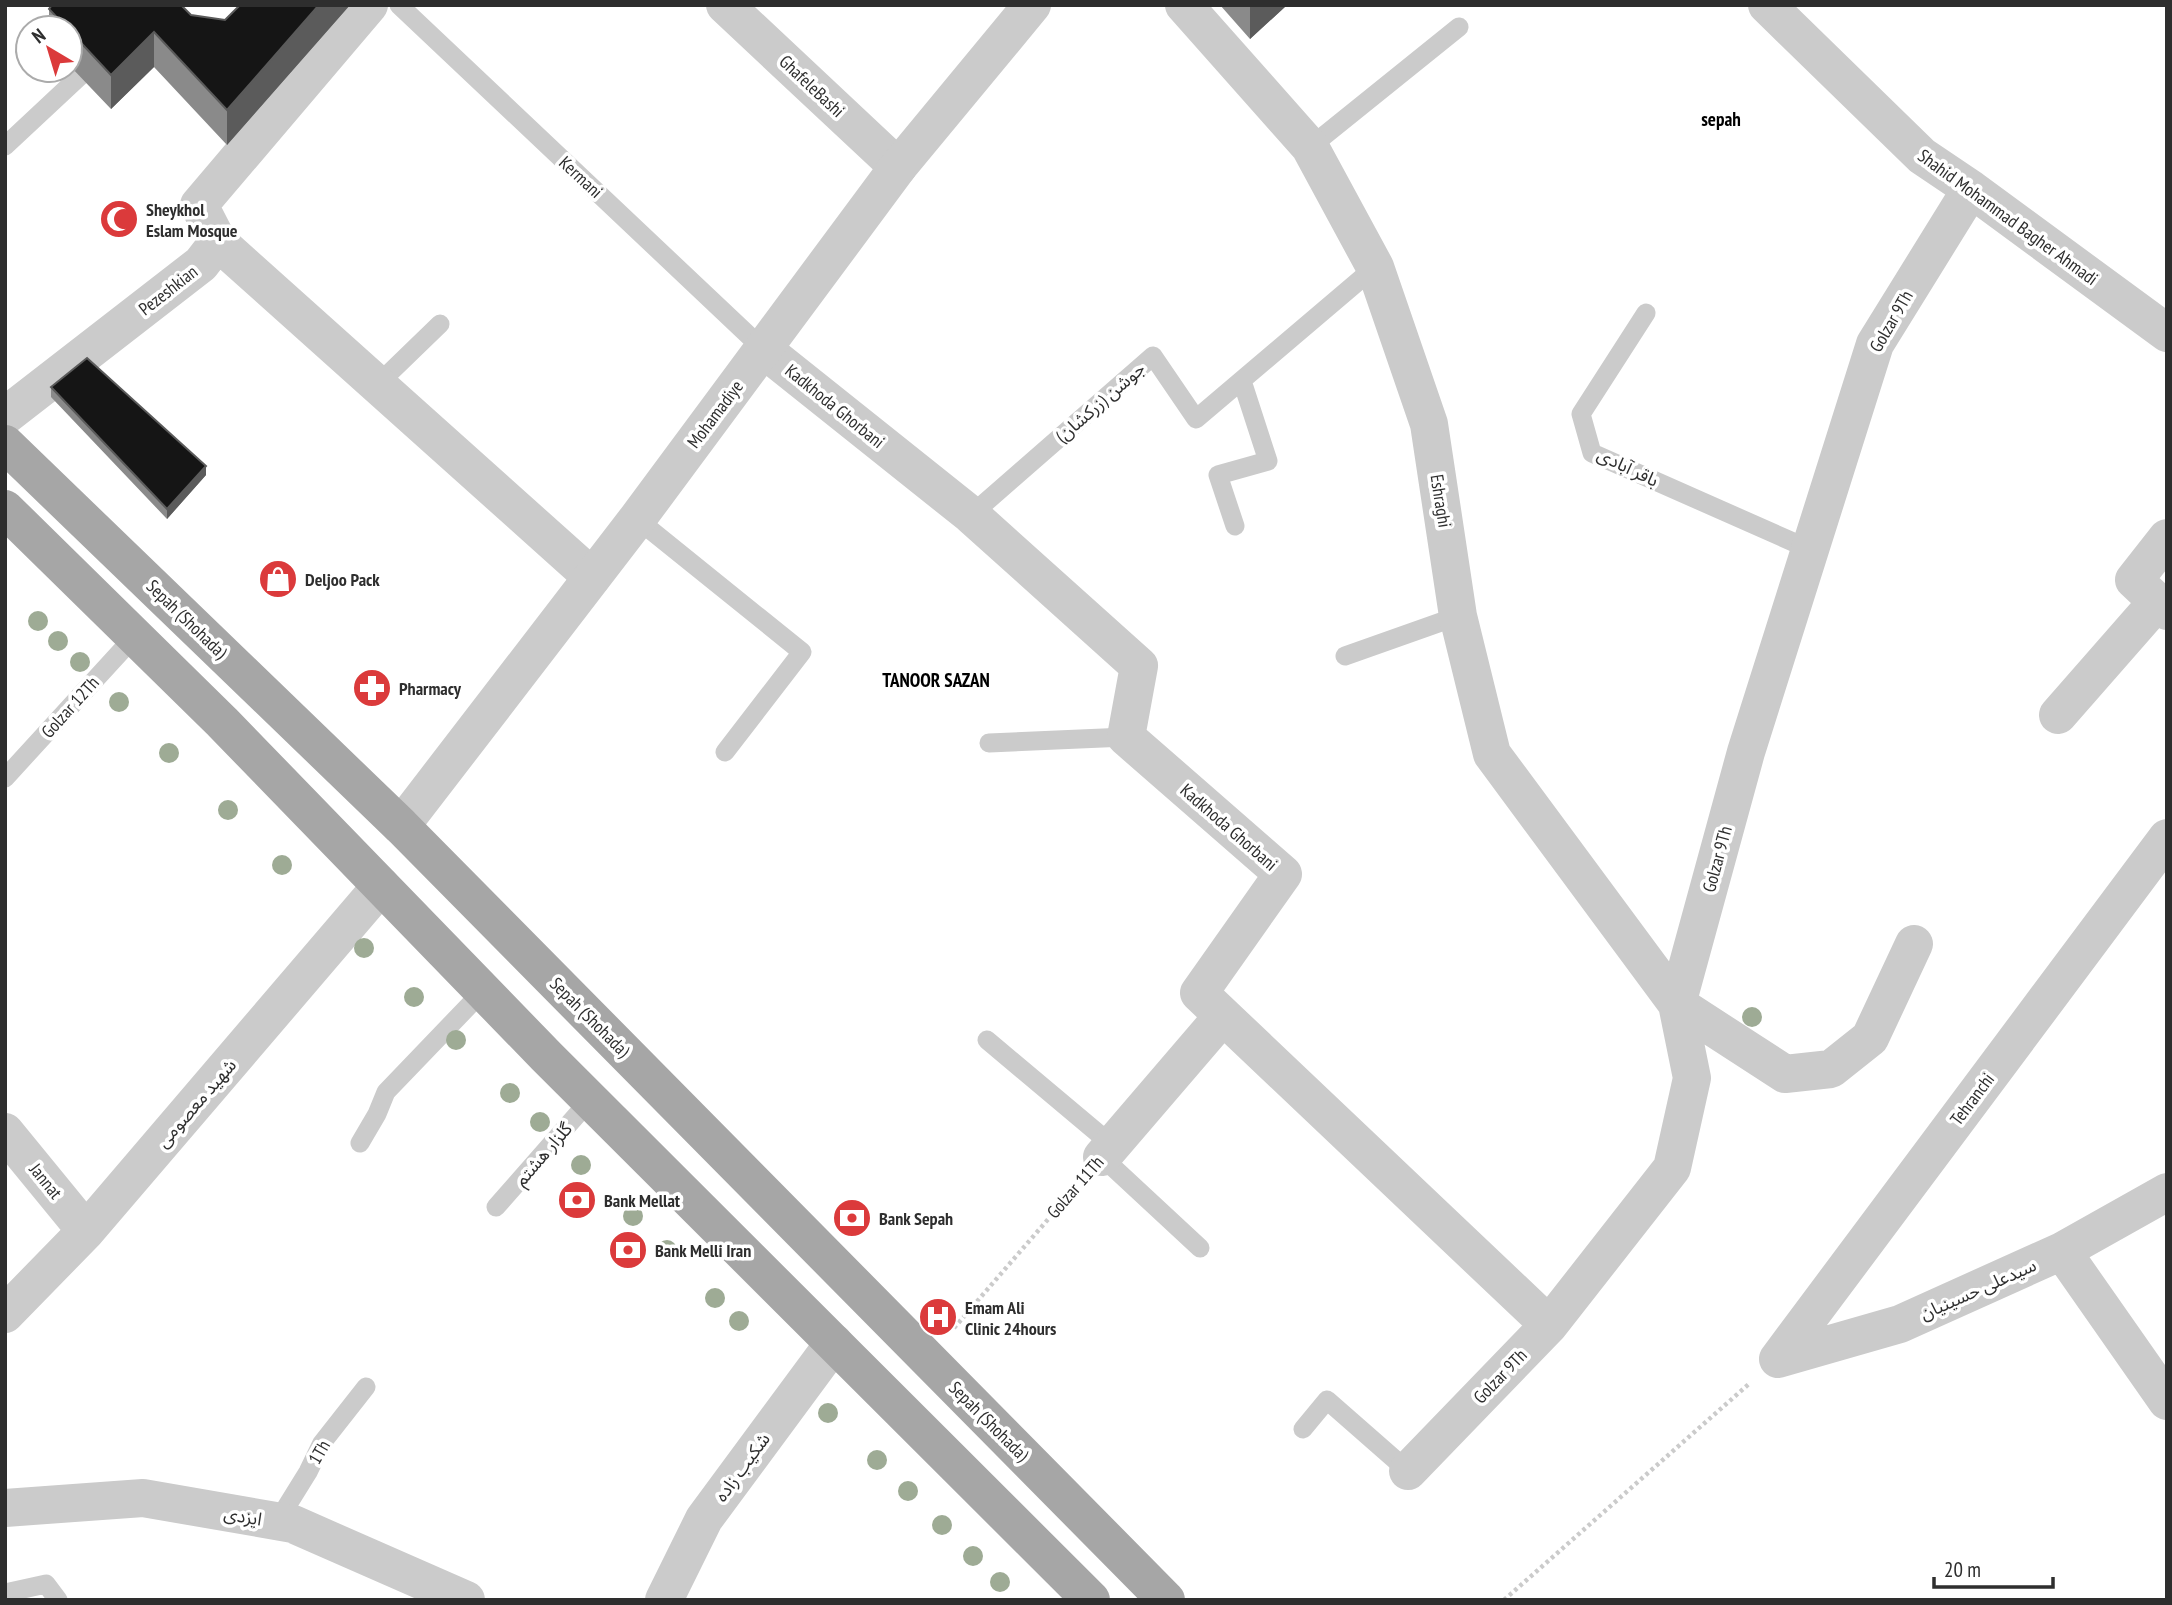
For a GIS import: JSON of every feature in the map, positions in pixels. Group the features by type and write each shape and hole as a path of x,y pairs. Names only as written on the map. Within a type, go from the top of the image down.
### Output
{"main road":[{"name":"Sepah (Shohada)","path":"5,444 401,826 1166,1600"},
{"path":"5,509 222,722 590,1100 1091,1600"}],"street":[{"path":"369,5 199,205 218,242 592,578"},
{"name":"GhafeleBashi","path":"725,5 898,167"},
{"name":"Mohamadiye","path":"401,826 592,578 898,167 1032,5"},
{"name":"Eshraghi","path":"1184,5 1310,147 1375,267 1429,424 1458,617 1492,754 1677,1004"},
{"name":"Shahid Mohammad Bagher Ahmadi","path":"1767,5 1922,156 2167,333"},
{"name":"Golzar 9Th","path":"1408,1471 1549,1325 1672,1168 1692,1078 1677,1004 1746,752 1875,344 1971,189"},
{"name":"Pezeshkian","path":"5,416 201,264 218,242"},
{"name":"Kadkhoda Ghorbani","path":"763,349 971,515 1139,666 1126,737 1283,874 1199,993 1549,1325"},
{"path":"2058,715 2162,606 2134,580 2167,538"},
{"name":"Tehranchi","path":"1777,1359 2167,838"},
{"name":"شهید معصومی","path":"5,1314 86,1231 381,886"},
{"path":"1677,1004 1785,1074 1831,1069 1870,1038 1914,944"},
{"name":"Golzar 11Th","path":"1107,1151 1223,1016"},
{"name":"Jannat","path":"5,1132 86,1231"},
{"name":"سیدعلی حسینیان","path":"1777,1359 1900,1324 2062,1251 2167,1192"},
{"path":"2062,1251 2167,1401"},
{"name":"شکیب زاده","path":"664,1600 704,1519 834,1343"},
{"name":"ایزدی","path":"5,1508 143,1498 293,1524 466,1600"}],"lane":[{"name":"Kermani","path":"399,5 763,349"},
{"path":"1310,147 1459,27"},
{"path":"5,146 71,84"},
{"name":"جوشن (زرکشان)","path":"971,515 1153,356 1196,419 1375,267"},
{"name":"باقر آبادی","path":"1646,313 1581,414 1592,453 1809,549"},
{"path":"377,385 440,324"},
{"path":"1235,526 1218,475 1268,461 1242,381"},
{"path":"636,519 802,652 724,752"},
{"path":"1345,656 1458,617"},
{"name":"Golzar 12Th","path":"5,778 135,636"},
{"path":"989,743 1126,737"},
{"path":"360,1143 377,1114 386,1091 483,991"},
{"path":"987,1040 1107,1151 1200,1248"},
{"name":"گلزار هشتم","path":"496,1207 590,1100"},
{"name":"1Th","path":"277,1522 308,1472 322,1443 366,1387"},
{"path":"1303,1429 1327,1399 1408,1471"},
{"path":"5,1593 46,1584 58,1600"}],"path":[{"name":"Golzar 11Th","path":"928,1359 1107,1151"},
{"path":"1504,1600 1777,1359"}],"building":[{"path":"52,5 181,5 191,15 225,20 240,5 319,5 227,110 154,32 111,75 84,46 84,14 54,14 49,9"},
{"path":"87,358 206,466 167,509 51,387"}],"place":[{"name":"Sheykhol Eslam Mosque","path":"119,219"},
{"name":"Deljoo Pack","path":"278,579"},
{"name":"Pharmacy","path":"372,688"},
{"name":"Bank Mellat","path":"577,1200"},
{"name":"Bank Sepah","path":"852,1218"},
{"name":"Bank Melli Iran","path":"628,1250"},
{"name":"Emam Ali Clinic 24hours","path":"938,1317"}],"district":[{"name":"sepah","path":"1721,119"},
{"name":"TANOOR SAZAN","path":"936,680"}]}
